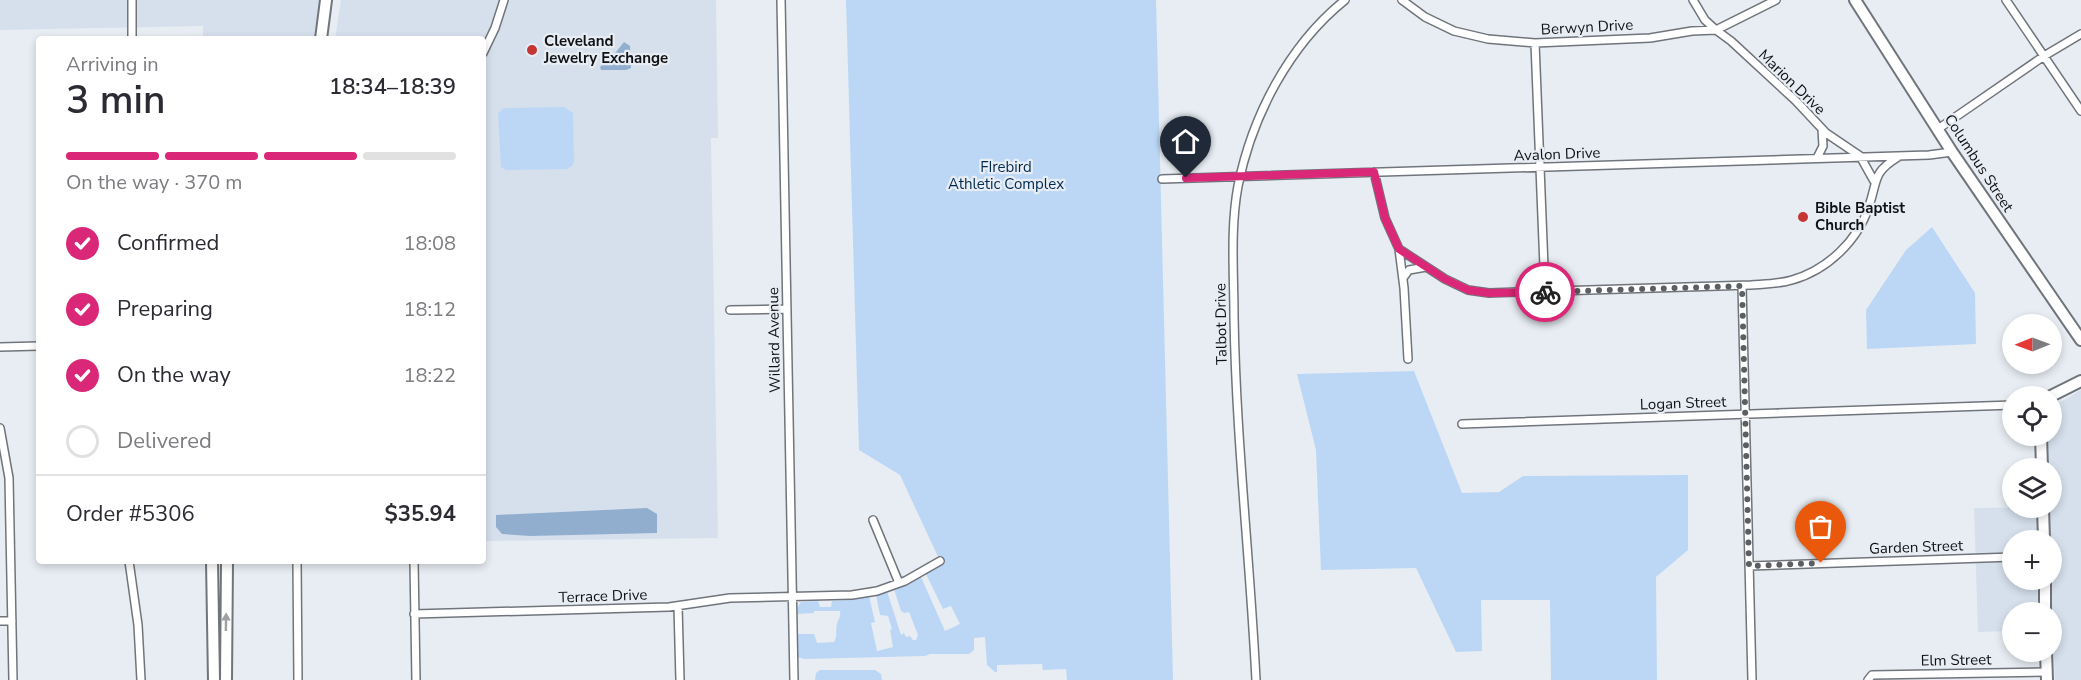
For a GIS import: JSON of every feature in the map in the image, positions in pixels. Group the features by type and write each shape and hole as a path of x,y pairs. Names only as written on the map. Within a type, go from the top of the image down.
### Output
{"street":[{"path":"132,0 132,36"},
{"path":"321,36 326,0"},
{"path":"486,47 504,0"},
{"name":"Willard Avenue","path":"781,0 794,680"},
{"name":"Talbot Drive","path":"1257,680 1235,363 1233,231 1240,177 1260,116 1287,65 1309,36 1345,0"},
{"name":"Berwyn Drive","path":"1402,0 1425,17 1454,31 1488,39 1535,43 1650,38 1692,31 1716,30 1776,0"},
{"name":"Marion Drive","path":"1693,0 1705,20 1731,40 1796,101 1822,129 1860,156 1874,181"},
{"name":"Columbus Street","path":"1855,0 1952,152 2081,340"},
{"path":"2006,0 2081,111"},
{"path":"1938,129 2044,56 2081,34"},
{"path":"1535,43 1545,292"},
{"path":"1817,158 1823,146 1822,129"},
{"name":"Avalon Drive","path":"1162,179 1929,155 1952,152"},
{"path":"1399,249 1445,279 1468,290 1489,293 1742,286 1792,281 1825,265 1849,243 1869,207 1874,181 1886,164 1900,155"},
{"path":"1374,172 1385,218 1399,249 1408,359"},
{"path":"1403,278 1409,270 1426,267"},
{"path":"1742,286 1752,680"},
{"path":"730,310 787,309"},
{"path":"0,347 36,346"},
{"path":"2062,390 2081,381"},
{"name":"Logan Street","path":"1462,424 2002,405"},
{"path":"0,428 9,478 13,680"},
{"path":"873,520 899,583"},
{"name":"Garden Street","path":"1749,566 2002,557"},
{"name":"Terrace Drive","path":"414,614 678,606 730,598 852,595 877,591 899,583 940,561"},
{"path":"129,564 138,625 141,680"},
{"path":"212,564 214,680"},
{"path":"226,680 227,564"},
{"path":"297,564 298,680"},
{"path":"414,564 416,680"},
{"path":"678,606 680,680"},
{"path":"0,621 12,621"},
{"name":"Elm Street","path":"1868,680 1872,675 2047,676"}],"shaded area":[{"path":"0,0 326,0 321,36 203,36 203,26 0,30"},
{"path":"341,0 716,0 718,138 711,138 718,538 486,541 486,36 335,36"},
{"path":"624,42 630,46 631,68 601,70 600,67"},
{"path":"2081,390 2081,680 2055,680 2054,662 2062,662 2062,602 2002,602 2002,631 1978,632 1974,508 2002,508 2002,518 2062,518 2062,458 2046,458 2047,446 2062,446 2062,401"},
{"path":"647,508 657,514 657,533 530,536 502,534 496,527 496,515"}],"green space":[{"name":"FIrebird Athletic Complex","path":"846,0 1156,0 1173,680 1067,680 1066,669 1043,670 1042,664 997,665 997,672 995,672 987,665 985,637 974,638 974,650 969,654 804,659 798,657 798,634 814,634 817,643 834,642 840,617 840,611 814,611 814,613 797,614 797,608 801,602 818,601 820,607 831,607 832,601 869,596 875,622 871,623 877,651 893,647 890,630 892,629 888,616 880,615 876,595 887,591 901,635 904,633 906,637 910,636 916,640 918,635 909,612 901,611 894,589 921,577 945,631 960,624 951,606 943,609 926,574 946,561 940,561 900,475 859,450"},
{"path":"564,107 573,113 574,162 572,166 567,169 506,170 501,167 498,114 501,110 505,108"},
{"path":"1932,227 1975,293 1976,344 1867,349 1866,310 1906,250"},
{"path":"1414,371 1462,493 1499,492 1523,476 1688,475 1688,550 1656,577 1657,680 1551,680 1550,600 1481,600 1482,651 1456,652 1416,568 1321,570 1316,450 1297,374"},
{"path":"820,670 875,670 881,674 882,680 815,680 816,673"}],"way so far":[{"path":"1545,292 1742,286 1749,566 1821,563"}],"place":[{"name":"Cleveland Jewelry Exchange","path":"532,50"},
{"name":"Bible Baptist Church","path":"1803,217"}],"route":[{"path":"1186,178 1374,172 1380,203 1399,249 1445,279 1468,290 1489,293 1545,292"}]}
